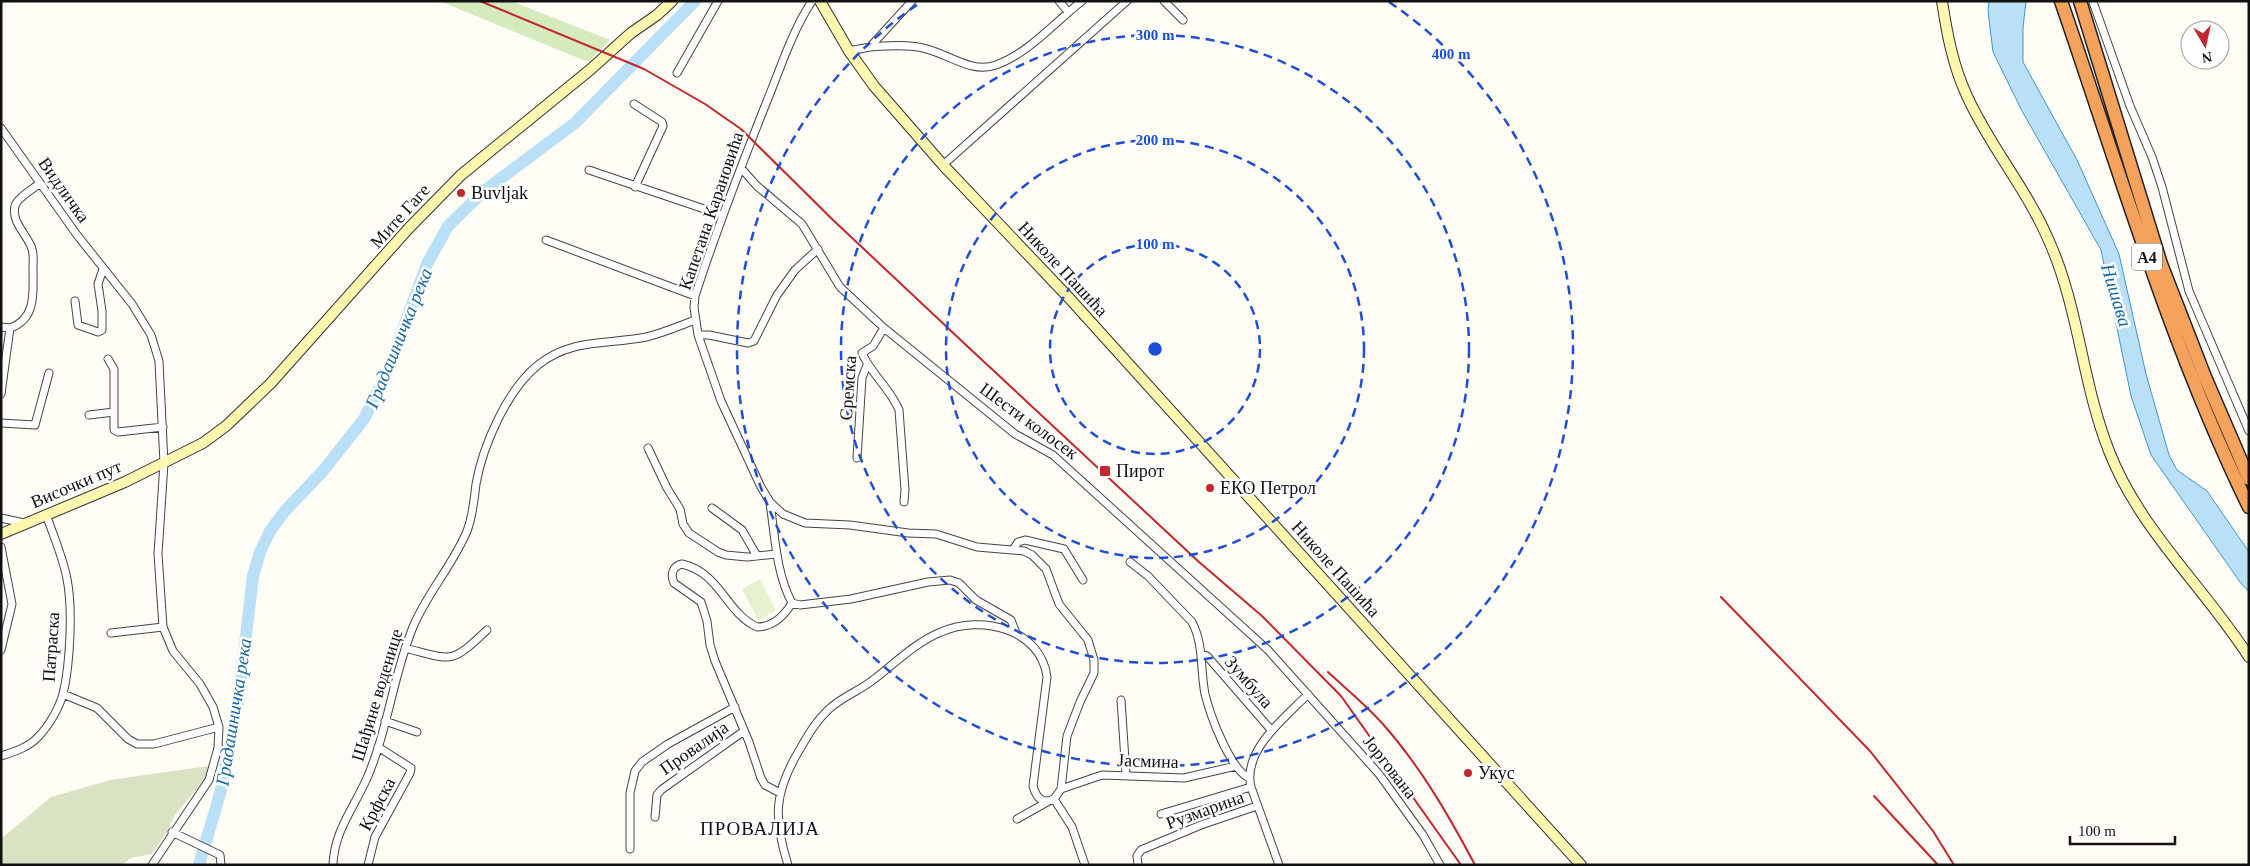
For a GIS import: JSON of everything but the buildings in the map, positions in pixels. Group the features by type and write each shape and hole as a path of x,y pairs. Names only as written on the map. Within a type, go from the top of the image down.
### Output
{"highway":[{"name":"A4","path":"2061,1 2135,225 2179,346 2249,507"},
{"name":"A4","path":"2080,1 2161,264 2205,376 2249,479"}],"main road":[{"name":"Мите Гаге","path":"164,463 202,443 242,412 343,304 408,230 461,175 591,69 631,32 657,15 672,1"},
{"name":"Николе Пашића","path":"820,1 849,51 874,86 943,165 1070,300 1581,865"},
{"path":"1942,1 1953,60 1967,95 2025,193 2057,259 2072,309 2097,414 2109,452 2130,492 2159,536 2226,623 2249,658"},
{"name":"Височки пут","path":"1,534 126,482 164,463"}],"street":[{"path":"677,73 718,1"},
{"name":"Капетана Карановића","path":"812,1 795,32 750,139 741,168 722,215 695,296 698,335 721,401 750,465 770,502 787,516 805,523 850,525 908,533 936,534 977,546 1024,552 1032,555 1046,569 1059,604 1088,640 1094,660 1094,673 1067,736 1061,789 1052,800"},
{"path":"870,47 912,1"},
{"path":"1059,1 1068,12"},
{"path":"849,51 870,47 922,47 974,66 995,66 1012,58 1082,1"},
{"path":"943,165 1127,1"},
{"path":"1164,1 1183,20"},
{"path":"2093,2 2130,106 2162,187 2189,291 2249,432"},
{"path":"634,104 662,122 663,126 635,187"},
{"name":"Видличка","path":"1,128 103,269 132,304 154,345 161,372 163,427 164,463 158,554 163,627 173,650 213,706 219,727"},
{"name":"Шести колосек","path":"741,168 757,186 802,224 840,287 884,328 1015,434 1060,461 1268,650 1308,694"},
{"path":"589,170 722,215"},
{"path":"1,327 10,328 17,326 27,316 32,303 33,251 17,220 14,209 16,203 40,183"},
{"path":"546,240 695,296"},
{"path":"698,335 709,335 750,343 754,341 765,316 790,276 818,249"},
{"path":"75,301 78,325 98,332 102,330 102,311 98,284 103,269"},
{"name":"Шађине воденице","path":"333,865 338,834 367,778 378,746 405,648 414,624 448,569 468,530 485,450 499,418 523,380 554,353 572,346 646,337 696,320"},
{"path":"1,394 10,328"},
{"name":"Сремска","path":"857,458 862,378 867,365 862,353 873,346 884,328"},
{"path":"108,359 114,368 114,428 116,432 163,427"},
{"path":"867,365 894,399 899,410 904,502"},
{"path":"1,423 35,425 50,373"},
{"path":"88,415 114,412"},
{"path":"648,448 667,488 680,509 683,524 689,533 706,542 718,552 726,555 757,556 777,554"},
{"path":"770,502 777,554 787,594 792,603 800,605 851,599 928,582 950,580 959,583 976,600 1011,620 1016,633"},
{"path":"712,508 742,530 757,556"},
{"name":"Патраска","path":"1,756 18,750 37,739 47,725 63,694 68,642 69,595 67,579 46,514"},
{"path":"1,518 24,523"},
{"path":"1013,550 1018,542 1025,540 1064,549 1083,580"},
{"path":"1,548 12,604 1,650"},
{"name":"Рузмарина","path":"1130,562 1148,576 1192,622 1196,630 1202,655 1205,693 1211,713 1236,766 1243,775 1249,778"},
{"path":"780,793 773,792 765,785 761,778 744,731 715,662 710,645 708,621 701,602 674,583 673,571 682,564 708,576 718,585 737,611 757,627 772,623 786,612 792,603"},
{"path":"788,865 778,819 780,793 783,779 808,734 823,716 844,698 870,682 924,642 941,632 960,626 988,626 1016,633 1041,654 1045,664 1046,692 1032,786 1037,798 1052,800 1072,827 1085,865"},
{"path":"111,633 163,627"},
{"path":"405,648 444,658 455,657 464,652 487,630"},
{"name":"Зумбула","path":"1202,655 1207,656 1272,731"},
{"path":"63,694 97,708 128,739 137,744 154,744 219,727 218,748 209,780 197,800 172,832 152,865"},
{"name":"Рузмарина","path":"1279,865 1257,806 1249,778 1256,755 1272,731 1308,694"},
{"name":"Јоргована","path":"1308,694 1379,774 1423,835 1440,865"},
{"path":"1121,700 1126,775"},
{"path":"630,849 630,793 634,771 642,762 668,744 734,707"},
{"path":"385,721 417,732"},
{"name":"Провалија","path":"654,817 657,795 661,790 744,731"},
{"name":"Крфска","path":"368,865 375,837 411,768 378,746"},
{"name":"Јасмина","path":"1061,789 1096,776 1126,775 1184,778 1236,766"},
{"name":"Рузмарина","path":"1161,814 1251,787"},
{"path":"1017,819 1052,800"},
{"name":"Рузмарина","path":"1138,865 1137,856 1139,852 1163,841 1257,806"},
{"path":"172,832 220,855 221,865"}],"green space":[{"path":"439,1 511,1 610,40 588,62"},
{"path":"760,579 776,611 758,620 742,589"},
{"path":"209,766 206,778 175,815 152,854 131,858 122,865 1,865 1,839 51,797 110,780"}],"water":[{"name":"Нишава","path":"1989,1 2026,1 2023,28 2023,62 2077,160 2119,254 2146,374 2169,455 2177,470 2207,491 2249,552 2249,592 2240,582 2151,455 2131,396 2101,250 2022,111 1993,52 1988,11"}],"waterway":[{"name":"Градашничка река","path":"199,865 221,790 239,696 253,576 260,552 270,531 285,511 322,472 364,419 386,375 427,264 448,226 484,191 575,123 695,1"}],"railway":[{"path":"480,1 644,69 705,104 741,129 833,220 966,345 1199,562 1262,616 1341,696 1461,865"},
{"path":"1721,597 1870,751 1933,831 1954,865"},
{"path":"1328,672 1375,715 1408,755 1443,808 1475,865"},
{"path":"1874,796 1938,865"}],"place":[{"name":"Buvljak","path":"461,193"},
{"name":"Пирот","path":"1105,471"},
{"name":"ЕКО Петрол","path":"1210,488"},
{"name":"Укус","path":"1468,773"}],"district":[{"name":"ПРОВАЛИЈА","path":"760,828"}]}
